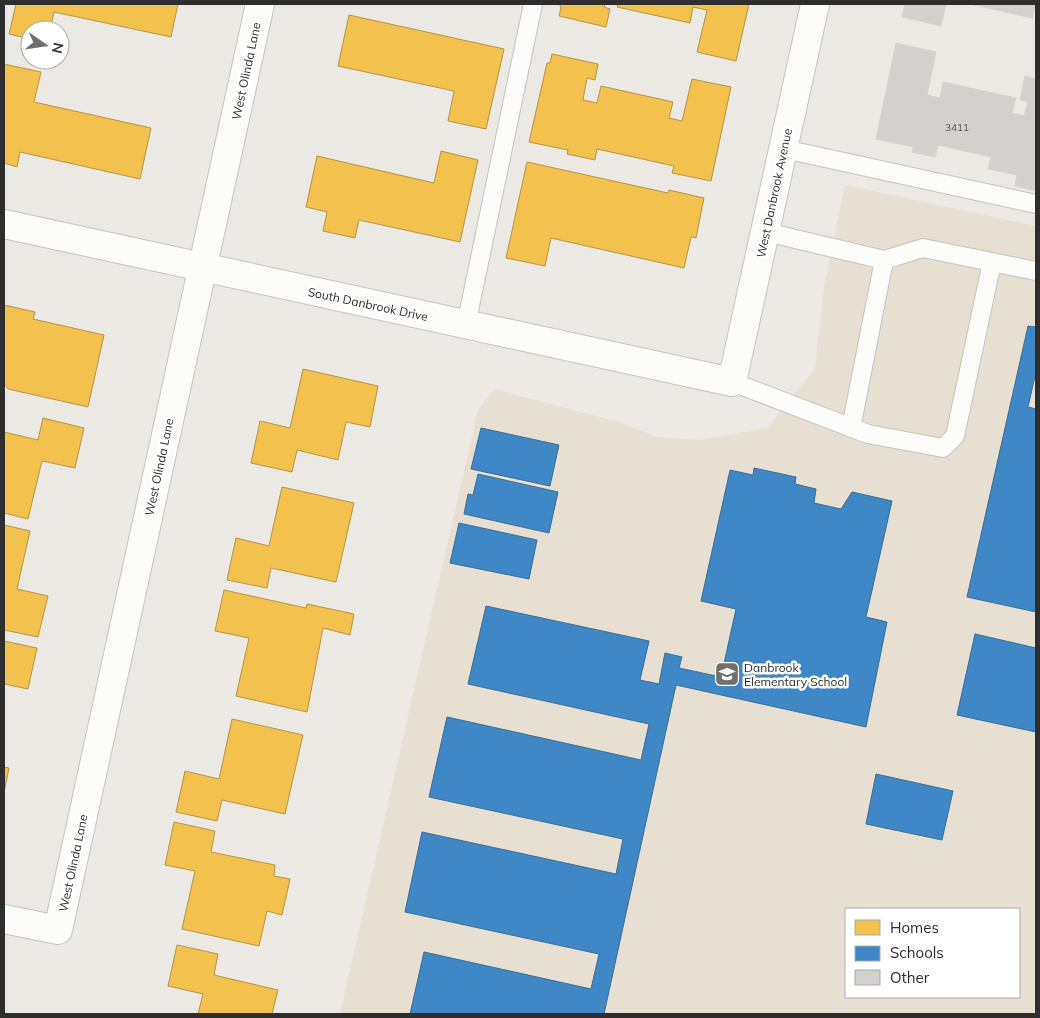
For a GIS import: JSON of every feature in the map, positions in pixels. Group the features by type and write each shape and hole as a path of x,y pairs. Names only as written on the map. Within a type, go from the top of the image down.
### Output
{"street":[{"name":"West Olinda Lane","path":"4,919 58,930 260,4"},
{"name":"West Danbrook Avenue","path":"732,382 815,4"},
{"name":"South Danbrook Drive","path":"4,224 732,382"}],"lane":[{"path":"466,325 534,4"},
{"path":"784,149 1036,204"},
{"path":"766,232 884,260 923,248 1036,271"},
{"path":"851,428 884,260"},
{"path":"732,382 868,434 943,448 955,436 992,262"}],"shaded area":[{"name":"Danbrook Elementary School","path":"845,185 1036,226 1036,1014 340,1014 478,410 494,389 622,423 657,437 700,440 767,428 815,368 824,287"}],"building: Homes":[{"path":"16,4 178,4 171,37 54,12 52,20 20,20 20,37 9,34"},
{"path":"559,4 605,4 604,7 610,9 606,27 559,16 561,7"},
{"path":"618,4 749,4 736,61 697,52 707,10 693,7 690,23 617,7"},
{"path":"349,15 504,49 486,129 448,121 454,91 338,66"},
{"path":"552,54 598,64 595,80 587,78 583,100 597,103 601,86 673,102 669,118 682,121 692,79 731,87 711,181 672,173 674,166 597,149 595,160 567,154 568,150 529,142 547,63 550,63"},
{"path":"4,64 20,67 20,70 41,72 34,102 151,128 140,179 20,152 17,167 4,163"},
{"path":"441,151 478,160 460,242 359,220 355,238 323,231 327,212 306,207 317,156 434,183"},
{"path":"527,162 668,193 669,190 704,198 696,238 691,237 684,268 551,238 545,266 506,258"},
{"path":"4,305 35,312 33,319 104,335 88,407 8,389 4,383"},
{"path":"303,369 378,386 370,427 346,422 338,460 297,450 292,472 251,463 260,421 290,428"},
{"path":"43,418 84,428 75,468 42,461 28,519 4,513 4,432 38,440"},
{"path":"282,487 354,503 336,582 271,568 267,588 227,580 236,538 269,546"},
{"path":"4,525 30,531 17,589 48,596 38,637 4,630"},
{"path":"224,590 306,608 307,604 354,614 350,635 323,628 307,712 236,696 249,638 215,631"},
{"path":"4,641 37,648 28,689 4,684"},
{"path":"232,719 303,735 285,814 222,800 217,821 176,812 185,771 219,779"},
{"path":"4,767 9,768 4,793"},
{"path":"174,822 215,831 211,852 275,865 274,876 290,879 282,915 267,911 259,946 182,929 195,871 165,865"},
{"path":"177,945 218,954 214,975 278,990 272,1014 198,1014 203,994 168,986"}],"building: Schools":[{"path":"1028,326 1036,327 1036,372 1028,407 1036,409 1036,612 967,597"},
{"path":"481,428 559,445 550,486 471,469"},
{"path":"754,468 796,477 795,484 816,489 814,503 841,509 852,492 892,501 866,617 887,622 866,727 676,685 604,1014 410,1014 424,952 591,989 599,954 405,912 422,832 616,874 623,839 429,797 447,717 641,760 649,724 468,684 486,606 649,641 640,680 659,684 665,653 682,657 679,668 721,677 736,609 701,601 730,470 753,475"},
{"path":"478,474 558,492 549,533 464,514 468,494 473,495"},
{"path":"459,523 537,540 529,579 450,563"},
{"path":"975,634 1036,648 1036,732 957,715"},
{"path":"876,774 953,791 942,840 866,824"}],"building: Other":[{"path":"905,4 946,4 941,26 902,17"},
{"path":"970,4 1036,4 1032,18"},
{"path":"896,43 936,52 927,95 940,98 943,82 1016,98 1012,113 1024,116 1028,102 1020,100 1025,76 1036,79 1036,191 1015,186 1017,175 988,169 991,157 938,145 935,157 912,152 914,147 876,139"}],"place":[{"name":"Danbrook Elementary School","path":"727,674"}]}
